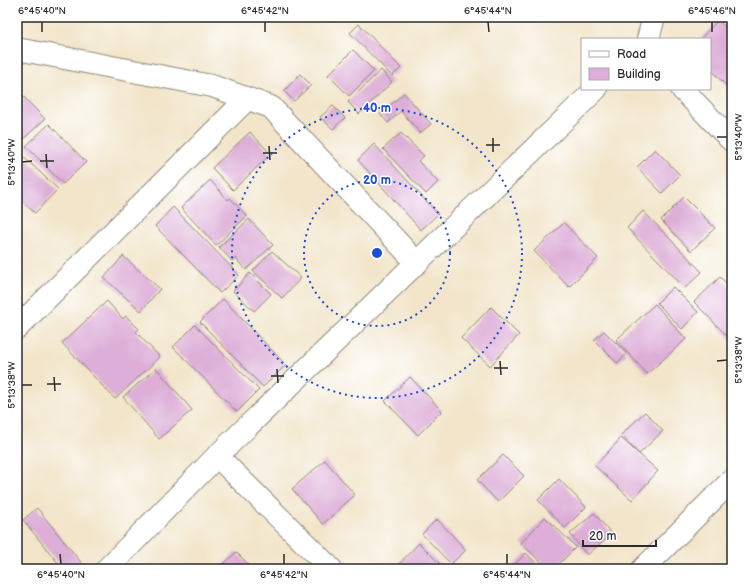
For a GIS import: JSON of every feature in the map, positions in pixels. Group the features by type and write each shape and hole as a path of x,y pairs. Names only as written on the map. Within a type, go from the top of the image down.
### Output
{"street":[{"path":"648,38 654,17"},
{"path":"17,49 212,86 272,108 417,263"},
{"path":"106,569 217,456 595,90"},
{"path":"683,90 732,140"},
{"path":"17,328 247,99"},
{"path":"217,456 330,569"},
{"path":"643,569 732,480"}],"building":[{"path":"718,20 732,34 732,91 711,70 711,38 701,38"},
{"path":"359,24 401,68 392,76 350,33"},
{"path":"353,50 374,71 349,96 328,75"},
{"path":"381,70 392,82 359,114 348,102"},
{"path":"300,74 311,85 294,101 284,91"},
{"path":"18,91 45,119 17,145 17,92"},
{"path":"404,93 431,124 420,133 401,111 388,123 380,114"},
{"path":"333,106 345,118 333,129 320,117"},
{"path":"49,124 86,162 63,184 26,146"},
{"path":"250,132 271,154 233,190 212,168"},
{"path":"401,133 424,156 418,161 438,182 426,194 383,149"},
{"path":"374,144 438,214 421,230 358,160"},
{"path":"655,149 680,175 662,193 637,167"},
{"path":"17,151 58,189 35,213 17,197"},
{"path":"210,180 228,200 230,198 247,216 216,245 181,208"},
{"path":"684,197 715,228 691,251 661,220"},
{"path":"173,207 239,275 220,293 155,226"},
{"path":"643,211 702,272 685,288 627,228"},
{"path":"249,219 273,245 246,270 235,258 232,261 219,247"},
{"path":"564,223 598,258 569,287 534,251"},
{"path":"272,251 301,278 282,298 253,271"},
{"path":"123,256 160,289 141,311 104,278"},
{"path":"250,273 271,294 254,311 233,291"},
{"path":"720,277 732,289 732,341 694,302"},
{"path":"673,287 698,312 682,329 657,303"},
{"path":"223,299 286,365 263,387 200,322"},
{"path":"107,301 123,319 126,316 139,329 136,332 160,357 115,399 62,343"},
{"path":"655,304 686,339 647,374 616,340"},
{"path":"491,307 519,335 490,366 461,338"},
{"path":"195,325 259,390 237,412 173,347"},
{"path":"604,331 627,354 617,363 594,340"},
{"path":"156,368 192,410 159,439 123,397"},
{"path":"410,377 442,411 418,435 385,401"},
{"path":"645,412 663,431 639,454 621,435"},
{"path":"621,438 658,471 632,500 595,466"},
{"path":"503,455 524,476 498,502 477,480"},
{"path":"325,460 355,495 323,524 292,489"},
{"path":"559,479 586,507 565,528 538,500"},
{"path":"37,508 84,566 80,569 63,569 23,520"},
{"path":"594,513 612,534 587,555 570,534"},
{"path":"545,517 576,547 554,569 548,569 521,543"},
{"path":"437,519 466,550 451,564 422,534"},
{"path":"419,543 445,569 394,569"},
{"path":"236,552 253,569 219,569"},
{"path":"526,553 542,569 510,569"},
{"path":"566,565 570,569 561,569"}]}
